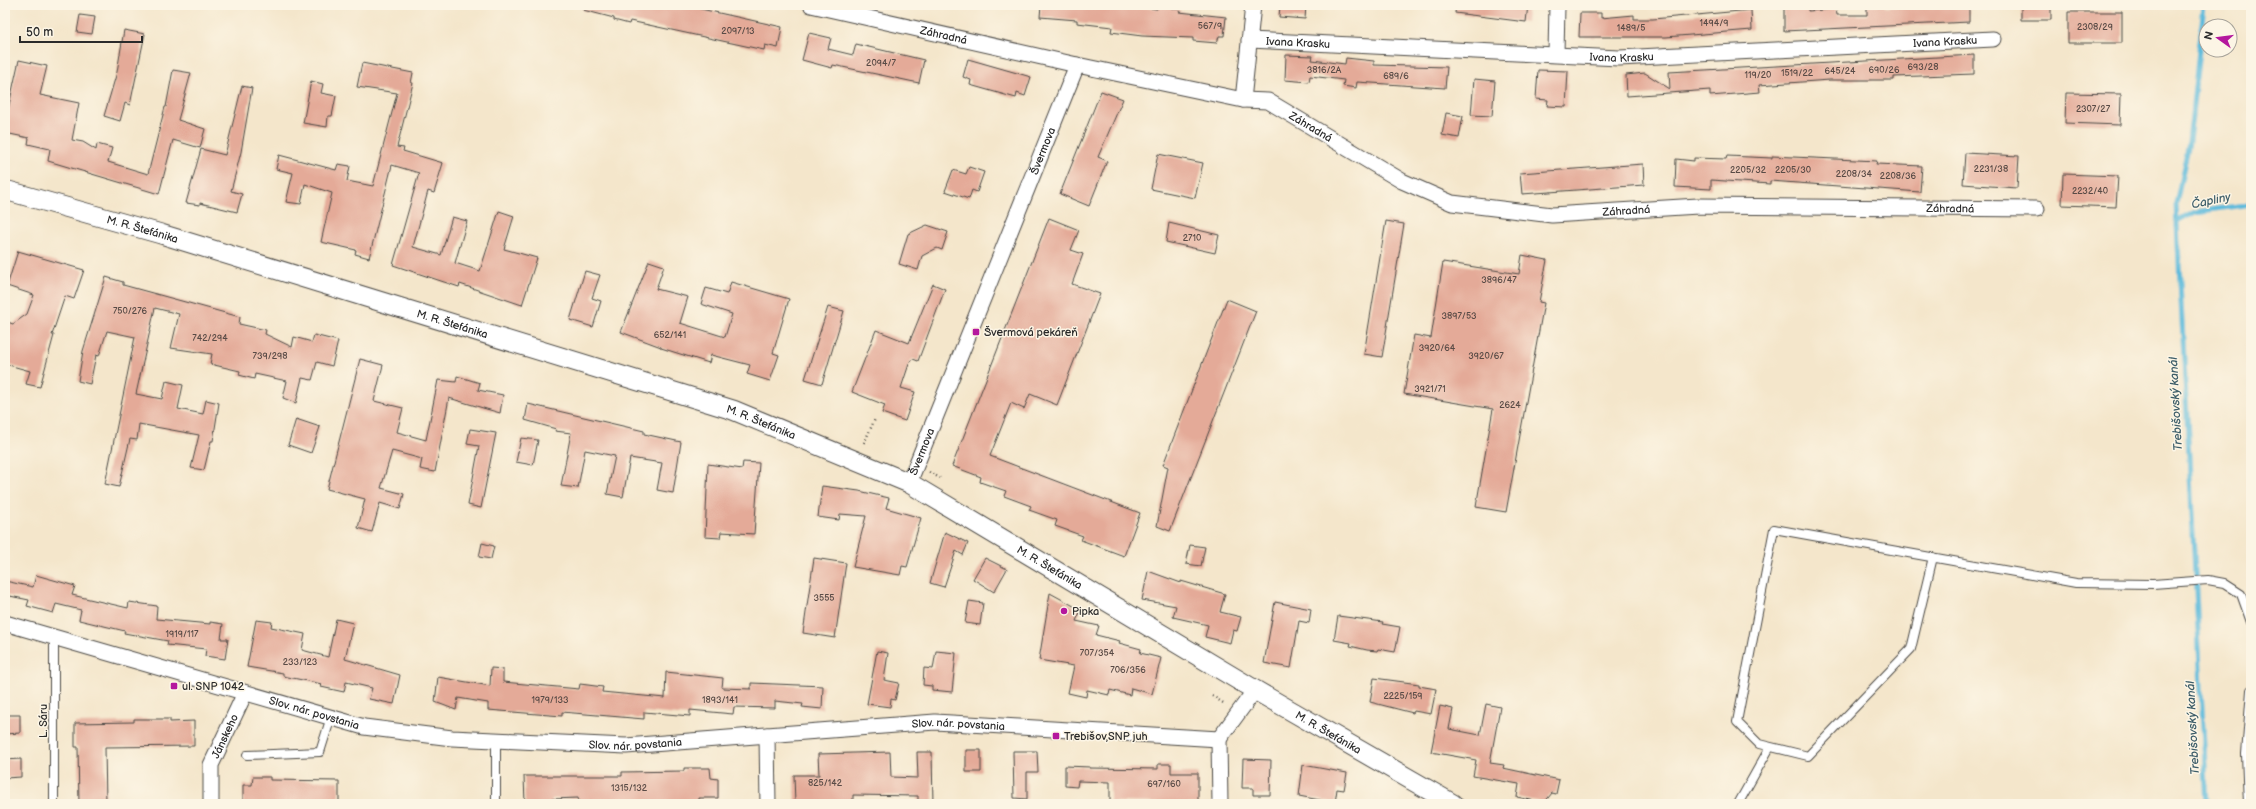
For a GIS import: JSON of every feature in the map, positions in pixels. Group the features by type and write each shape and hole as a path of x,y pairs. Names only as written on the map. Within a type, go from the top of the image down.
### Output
{"street":[{"name":"Záhradná","path":"811,5 1077,65"},
{"path":"1077,65 1243,100 1252,5"},
{"path":"1556,54 1557,5"},
{"name":"Ivana Krasku","path":"1249,40 1620,58 1993,39"},
{"name":"Švermova","path":"909,483 1077,65"},
{"name":"Záhradná","path":"1243,100 1268,101 1402,182 1452,203 1552,215 1698,206 2037,209"},
{"name":"M. R. Štefánika","path":"5,190 161,234 733,410 909,483 1255,690 1453,804"},
{"name":"Slov. nár. povstania","path":"5,623 364,727 452,738 626,746 935,722 1219,739"},
{"path":"1220,804 1219,739 1255,690"},
{"name":"Jánskeho","path":"211,804 211,764 245,693"},
{"path":"767,735 768,804"}],"lane":[{"path":"1933,557 1912,650 1808,756 1759,744 1738,722 1774,529 1933,557 2076,583 2153,584 2204,580 2224,583 2241,594 2251,622"},
{"name":"L. Sáru","path":"54,638 54,804"},
{"path":"2248,804 2246,754 2251,690"},
{"path":"247,755 320,752 331,717"},
{"path":"496,740 496,804"},
{"path":"1738,804 1770,747"}],"path":[{"path":"864,443 875,419"}],"building":[{"path":"583,5 683,5 782,27 778,48 765,45 764,50 630,21 629,24 614,20 614,18 583,10"},
{"path":"1041,5 1122,5 1157,9 1158,5 1172,5 1171,9 1180,9 1179,12 1226,17 1224,36 1219,36 1217,43 1193,41 1193,38 1142,36 1111,32 1112,27 1077,23 1077,20 1040,17"},
{"path":"1280,5 1306,5 1305,19 1279,17"},
{"path":"1456,5 1528,5 1526,22 1455,13"},
{"path":"1867,5 1885,5 1885,7 1969,5 1969,22 1784,31 1784,6 1808,6 1808,11 1836,9 1837,15 1867,15"},
{"path":"2021,5 2051,5 2051,20 2021,20"},
{"path":"1751,10 1752,30 1666,37 1579,37 1580,13 1601,13 1601,18 1634,15 1634,19 1653,19"},
{"path":"2068,12 2122,12 2122,43 2068,43"},
{"path":"80,15 95,17 92,34 77,32"},
{"path":"124,30 145,34 130,105 125,103 120,121 104,116 117,72"},
{"path":"809,33 831,38 828,49 853,55 856,44 924,60 919,83 833,65 832,68 802,60"},
{"path":"1286,55 1313,56 1312,60 1345,64 1346,58 1374,61 1374,65 1447,67 1445,88 1357,82 1356,88 1343,86 1344,80 1310,76 1309,82 1285,80"},
{"path":"1974,55 1974,74 1894,77 1894,80 1830,80 1759,85 1760,92 1710,96 1710,90 1627,96 1626,75 1645,73 1670,89 1669,72"},
{"path":"968,59 1031,77 1025,96 1017,93 1016,98 970,85 971,80 963,77"},
{"path":"19,60 47,66 40,95 79,103 72,140 83,142 96,150 97,144 112,148 108,162 148,174 166,107 173,70 191,73 178,120 205,129 200,148 173,140 159,194 48,161 50,149 28,144 29,138 5,133 5,123"},
{"path":"362,63 413,73 411,83 413,83 397,147 404,148 403,151 443,163 434,193 428,191 413,247 441,255 452,217 467,221 455,263 480,271 499,211 514,216 504,249 537,258 522,305 460,284 459,287 393,265 419,173 392,165 369,258 355,254 356,250 321,242 332,193 305,184 301,204 286,202 293,173 276,169 279,155 336,170 338,164 350,166 347,181 373,186 397,93 357,87"},
{"path":"1538,70 1568,71 1566,107 1547,106 1548,100 1536,99"},
{"path":"1474,79 1495,81 1492,116 1471,115"},
{"path":"311,81 323,84 321,93 336,96 332,116 328,116 327,127 303,123"},
{"path":"242,86 252,88 241,152 231,191 242,194 237,212 200,203 200,205 186,203 201,149 225,155"},
{"path":"1101,91 1123,99 1098,157 1107,161 1089,206 1060,194"},
{"path":"2066,93 2121,94 2120,125 2065,123"},
{"path":"1446,113 1463,116 1459,138 1442,135"},
{"path":"1965,153 2019,156 2017,188 1963,184"},
{"path":"1158,154 1203,163 1195,198 1151,189"},
{"path":"1727,156 1772,158 1772,156 1877,161 1876,164 1922,166 1920,192 1770,181 1770,184 1711,180 1711,189 1675,187 1676,159 1694,161 1694,158 1726,159"},
{"path":"1643,164 1644,185 1522,194 1520,173"},
{"path":"969,167 984,172 977,192 972,190 969,199 945,191 953,170 966,174"},
{"path":"2063,174 2118,176 2116,207 2062,205"},
{"path":"1049,218 1079,230 1071,250 1083,254 1072,284 1100,294 1057,405 1030,394 1024,409 1011,403 990,456 1140,513 1124,556 1081,540 1083,536 1055,526 1057,520 1029,510 1031,506 1004,496 1006,491 980,482 981,477 952,466"},
{"path":"1386,221 1404,224 1382,357 1364,354"},
{"path":"1169,223 1219,235 1215,253 1166,242"},
{"path":"927,225 948,232 942,250 937,248 922,256 918,270 899,264 908,234"},
{"path":"18,251 84,270 74,299 65,296 52,335 54,335 40,387 26,384 30,371 5,364 5,321 13,324 27,314 34,295 7,286"},
{"path":"1522,255 1547,260 1539,302 1544,303 1506,512 1476,507 1493,409 1404,394 1414,335 1431,338 1443,262 1519,274"},
{"path":"649,261 664,266 656,289 688,297 680,323 725,337 732,314 701,304 706,288 727,294 731,282 789,299 773,353 779,355 770,381 747,374 750,365 711,355 709,363 661,348 621,332"},
{"path":"585,271 600,275 592,298 601,301 593,327 570,320"},
{"path":"106,277 123,282 123,285 240,317 239,324 266,330 265,334 292,347 294,337 312,342 314,335 338,341 332,366 317,362 312,380 302,378 296,403 283,398 287,381 255,374 254,379 239,375 240,371 210,364 212,354 171,348 179,314 155,308 136,394 162,399 166,381 183,385 178,409 203,414 206,400 219,403 213,441 211,441 204,470 191,468 199,435 139,424 137,440 130,439 119,487 105,484 135,337 107,331 99,356 96,355 90,384 78,381 83,351"},
{"path":"933,284 945,289 918,361 913,359 910,361 901,388 915,392 905,421 882,413 885,405 852,392 876,330 909,343"},
{"path":"1227,299 1256,311 1170,531 1157,526 1168,467 1163,465"},
{"path":"828,307 844,311 822,384 805,379"},
{"path":"360,359 383,365 374,401 403,408 397,432 426,440 438,380 456,382 457,376 480,383 478,390 503,395 500,413 449,398 435,472 420,469 422,459 392,451 381,488 404,494 400,509 380,503 372,532 358,528 365,499 327,489"},
{"path":"528,404 644,431 644,434 681,442 673,493 657,490 662,463 630,458 623,497 607,494 615,456 585,450 578,488 561,486 571,433 555,431 556,429 525,420"},
{"path":"296,419 320,427 311,453 288,445"},
{"path":"470,429 496,433 481,508 468,505 479,446 467,444"},
{"path":"521,438 538,440 533,465 516,462"},
{"path":"743,462 759,463 754,534 721,532 720,538 705,537 708,464 742,469"},
{"path":"822,486 859,491 889,498 886,508 921,518 907,567 902,566 900,575 853,567 866,516 840,514 839,520 818,517"},
{"path":"945,532 968,543 963,555 956,551 944,587 930,583"},
{"path":"482,543 494,546 491,559 479,557"},
{"path":"1190,545 1205,547 1201,566 1186,564"},
{"path":"814,558 846,563 835,638 803,633"},
{"path":"985,558 1007,569 994,592 973,579"},
{"path":"1148,571 1181,583 1181,581 1225,594 1220,612 1241,617 1237,631 1233,630 1230,643 1205,637 1208,625 1173,617 1176,606 1142,600"},
{"path":"36,575 75,586 72,595 128,608 129,602 157,606 156,619 223,624 221,639 228,639 225,659 205,656 206,649 167,645 168,641 124,633 125,631 79,620 81,610 56,604 53,613 27,606 29,600 5,595 5,581 33,587"},
{"path":"1050,593 1081,610 1076,621 1099,626 1096,635 1120,641 1119,643 1141,649 1140,653 1161,658 1152,694 1131,688 1130,695 1110,690 1109,695 1087,690 1086,697 1068,693 1074,666 1039,660"},
{"path":"969,601 983,603 980,625 965,623"},
{"path":"1275,602 1311,609 1309,623 1299,621 1291,668 1264,663"},
{"path":"1338,616 1383,622 1382,624 1400,627 1395,652 1378,649 1377,651 1367,650 1350,646 1351,643 1334,640"},
{"path":"336,619 353,623 345,659 400,675 394,704 369,699 372,688 346,682 344,692 321,687 322,684 283,676 283,673 247,667 256,620 272,622 271,627 305,634 302,650 328,657"},
{"path":"877,651 888,653 884,680 899,683 895,700 891,699 890,707 867,704"},
{"path":"936,651 956,653 952,692 932,690 932,686 923,685 924,668 933,669"},
{"path":"491,668 503,669 503,682 579,689 580,684 603,687 602,692 665,698 666,672 723,678 722,688 751,689 751,683 823,686 822,709 802,707 803,704 775,701 775,708 734,707 733,714 690,710 690,716 644,712 644,719 562,712 562,716 488,710 488,703 458,698 456,710 435,702 438,677 490,686"},
{"path":"1374,678 1419,684 1419,686 1436,689 1431,714 1414,711 1413,713 1370,702"},
{"path":"1486,704 1500,707 1490,763 1504,765 1503,768 1559,780 1556,794 1552,793 1544,803 1517,797 1519,784 1473,776 1476,760 1431,752 1440,706 1453,709 1449,729 1480,735"},
{"path":"5,715 20,715 20,733 5,734"},
{"path":"134,719 170,719 170,722 194,721 194,746 105,747 106,804 79,804 78,747 75,747 75,723 134,722"},
{"path":"966,750 981,750 981,772 966,772"},
{"path":"1013,751 1037,751 1038,772 1027,772 1027,799 1014,798"},
{"path":"890,752 891,777 918,778 917,752 932,752 933,804 918,804 918,796 853,795 853,804 795,804 794,775 819,775 818,754"},
{"path":"21,759 21,777 5,778 5,760"},
{"path":"1243,759 1271,760 1270,795 1253,795 1253,788 1242,788"},
{"path":"1158,764 1171,764 1171,773 1198,773 1198,804 1110,802 1110,782 1078,781 1077,787 1065,786 1065,766 1158,769"},
{"path":"1303,765 1347,773 1344,790 1337,789 1335,803 1299,796"},
{"path":"684,768 710,768 711,778 718,779 718,798 699,798 699,803 666,801 666,804 599,804 599,801 579,802 578,798 552,799 552,804 525,804 524,776 622,776 622,772 684,771"},
{"path":"253,777 270,777 270,780 339,781 339,804 243,804 243,785 252,785"}],"waterway":[{"name":"Trebišovský kanál","path":"2204,5 2189,142 2176,204 2207,804"},
{"name":"Čapliny","path":"2177,222 2195,212 2251,204"}],"place":[{"name":"Švermová pekáreň","path":"976,332"},
{"name":"Pipka","path":"1064,611"},
{"name":"ul. SNP 1042","path":"174,686"},
{"name":"Trebišov,SNP juh","path":"1056,736"}]}
